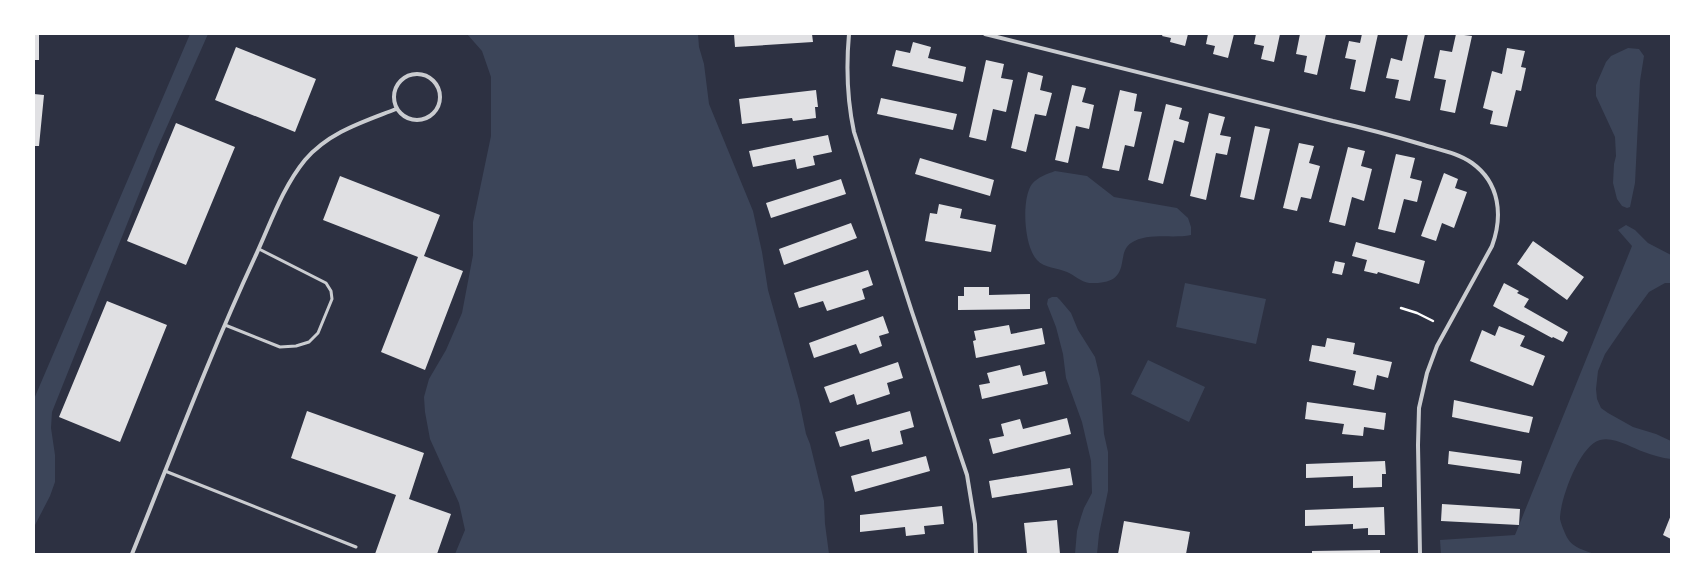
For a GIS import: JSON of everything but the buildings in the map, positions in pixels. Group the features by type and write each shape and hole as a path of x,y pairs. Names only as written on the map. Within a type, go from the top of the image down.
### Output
{"street":[{"path":"849,34 846,75 850,115 854,132 967,476 975,524 976,554"},
{"path":"985,34 1385,134 1458,155 1472,163 1486,177 1495,195 1499,211 1497,231 1492,246 1437,346 1427,373 1419,408 1418,445 1420,554"},
{"path":"417,74 428,77 437,86 440,98 436,109 428,118 416,120 404,117 396,109 393,97 397,85 405,77 417,74"},
{"path":"132,554 225,324 289,184 305,160 321,145 344,129 396,109"}],"lane":[{"path":"225,324 280,347 296,346 309,342 318,333 332,299 331,291 326,283 258,249"},
{"path":"165,471 356,547"}],"path":[{"path":"1401,308 1417,313 1446,328"}],"shaded area":[{"path":"190,34 208,34 157,149 52,412 51,428 55,455 55,482 50,496 34,527 34,399"},
{"path":"467,34 698,34 699,47 704,64 709,104 753,211 768,290 799,400 806,434 810,444 824,501 829,554 455,554 465,530 459,503 430,439 424,397 429,379 446,350 462,313 473,255 473,222 491,136 491,77 482,51"},
{"path":"1628,48 1639,49 1644,56 1640,81 1635,183 1630,207 1627,208 1622,206 1617,199 1613,183 1616,156 1615,137 1596,96 1596,85 1606,62 1611,56"},
{"path":"1055,171 1087,176 1114,197 1177,208 1188,218 1191,227 1191,235 1145,238 1131,243 1126,248 1118,274 1113,279 1103,282 1089,283 1080,280 1067,272 1043,265 1037,260 1029,245 1025,211 1026,200 1032,184 1037,179"},
{"path":"1626,225 1635,230 1648,243 1671,255 1671,283 1665,283 1649,292 1605,354 1598,371 1596,389 1597,399 1601,408 1608,413 1633,427 1656,434 1671,441 1671,459 1650,454 1617,441 1605,439 1593,444 1585,452 1572,474 1567,487 1563,499 1560,519 1564,532 1570,542 1594,554 1441,554 1440,540 1515,535 1632,246 1618,230"},
{"path":"1185,283 1266,299 1256,344 1176,327"},
{"path":"1057,297 1071,313 1078,330 1095,357 1100,378 1104,434 1108,452 1108,491 1099,534 1097,554 1075,554 1077,531 1084,508 1092,493 1091,461 1082,422 1066,378 1063,354 1056,327 1047,304 1048,299"},
{"path":"1148,360 1205,387 1189,422 1131,394"}]}
